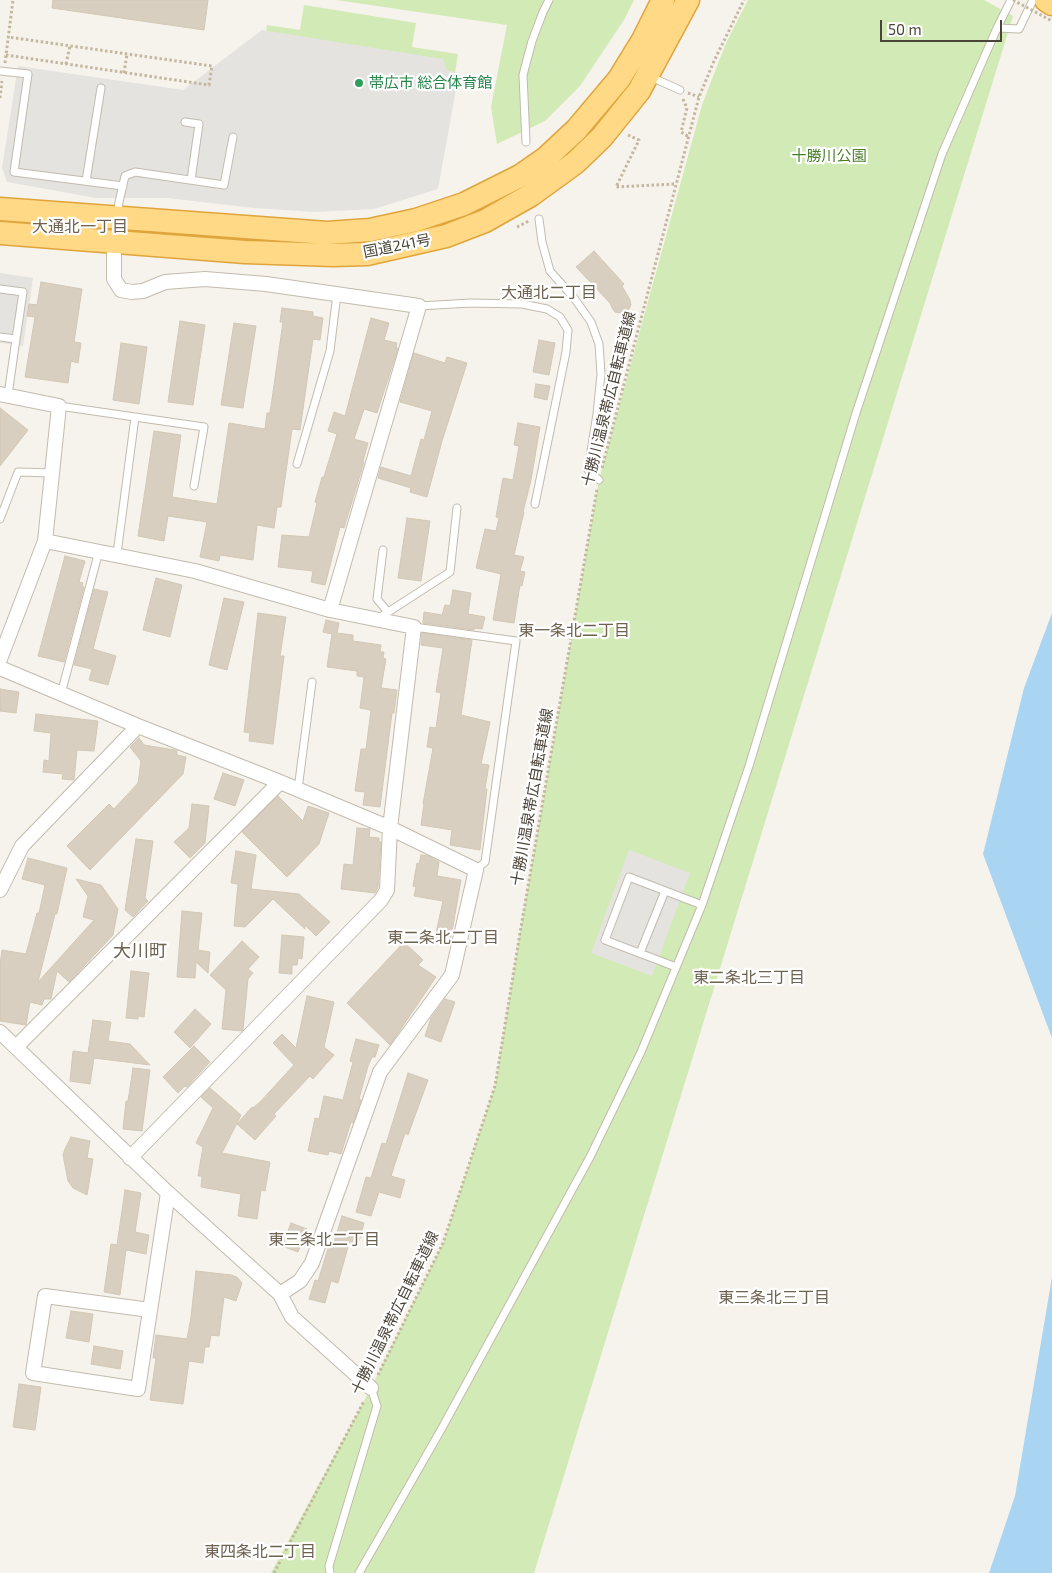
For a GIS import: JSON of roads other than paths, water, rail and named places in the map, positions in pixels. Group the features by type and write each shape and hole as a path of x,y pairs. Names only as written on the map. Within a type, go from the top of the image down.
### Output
{"highway":[{"name":"国道241号","path":"0,233 244,252 333,255 367,254 446,236 485,220 531,195 575,163 602,137 638,91 643,40 663,0"},
{"name":"国道241号","path":"0,209 327,233 370,230 416,220 464,204 520,176 546,158 576,130 619,79 639,68 688,0"},
{"path":"1046,0 1052,4"}],"street":[{"path":"114,242 114,279 121,290 143,291 165,282 205,279 266,284 419,306 330,610"},
{"path":"0,659 44,541 59,406 4,395"},
{"path":"44,541 195,571 330,610 382,616 414,627 390,828 387,890 381,900 130,1158"},
{"path":"0,668 390,828 476,870 452,975 380,1072 312,1262 300,1281 280,1294"},
{"path":"0,890 22,846 138,726"},
{"path":"16,1047 280,782"},
{"path":"0,1032 130,1158 280,1294 292,1317 371,1388"},
{"path":"150,1310 45,1296 33,1373 138,1389 168,1193"}],"lane":[{"path":"526,142 524,75 532,41 543,12 550,0"},
{"path":"358,1573 442,1428 590,1157 641,1052 702,905 749,766 856,413 942,154 997,28 1012,0"},
{"path":"997,28 1019,29 1033,0"},
{"path":"639,68 680,90"},
{"path":"2,71 28,74 14,172 122,186"},
{"path":"86,181 101,88"},
{"path":"185,122 199,124 191,180"},
{"path":"114,242 125,176 135,172 224,185 233,137"},
{"path":"539,219 542,242 550,271 574,298 591,322 599,344 601,374 588,470 599,480"},
{"path":"0,289 24,292 4,395"},
{"path":"297,464 330,351 337,294"},
{"path":"419,306 471,303 522,304 547,309 560,317 568,330 566,352 535,504"},
{"path":"0,336 16,339"},
{"path":"59,406 204,427 194,486"},
{"path":"117,554 135,417"},
{"path":"0,519 18,472 52,473"},
{"path":"383,550 377,598 382,616 450,572 457,508"},
{"path":"61,694 100,551"},
{"path":"414,627 516,641 485,862 476,870"},
{"path":"298,789 312,682"},
{"path":"676,967 605,940 629,877 702,905"},
{"path":"640,953 665,891"},
{"path":"330,1573 330,1566 377,1406 371,1388"}],"water":[{"path":"1052,613 1052,1038 983,854 1024,688"},
{"path":"1052,1277 1052,1573 989,1573 1015,1496"}],"place":[{"name":"帯広市 総合体育館","path":"359,83"}],"district":[{"name":"大通北一丁目","path":"80,227"},
{"name":"大通北二丁目","path":"549,293"},
{"name":"東一条北二丁目","path":"574,631"},
{"name":"東二条北二丁目","path":"443,938"},
{"name":"大川町","path":"140,951"},
{"name":"東二条北三丁目","path":"749,978"},
{"name":"東三条北二丁目","path":"324,1240"},
{"name":"東三条北三丁目","path":"774,1298"},
{"name":"東四条北二丁目","path":"260,1552"}],"park label":[{"name":"十勝川公園","path":"829,156"}]}
